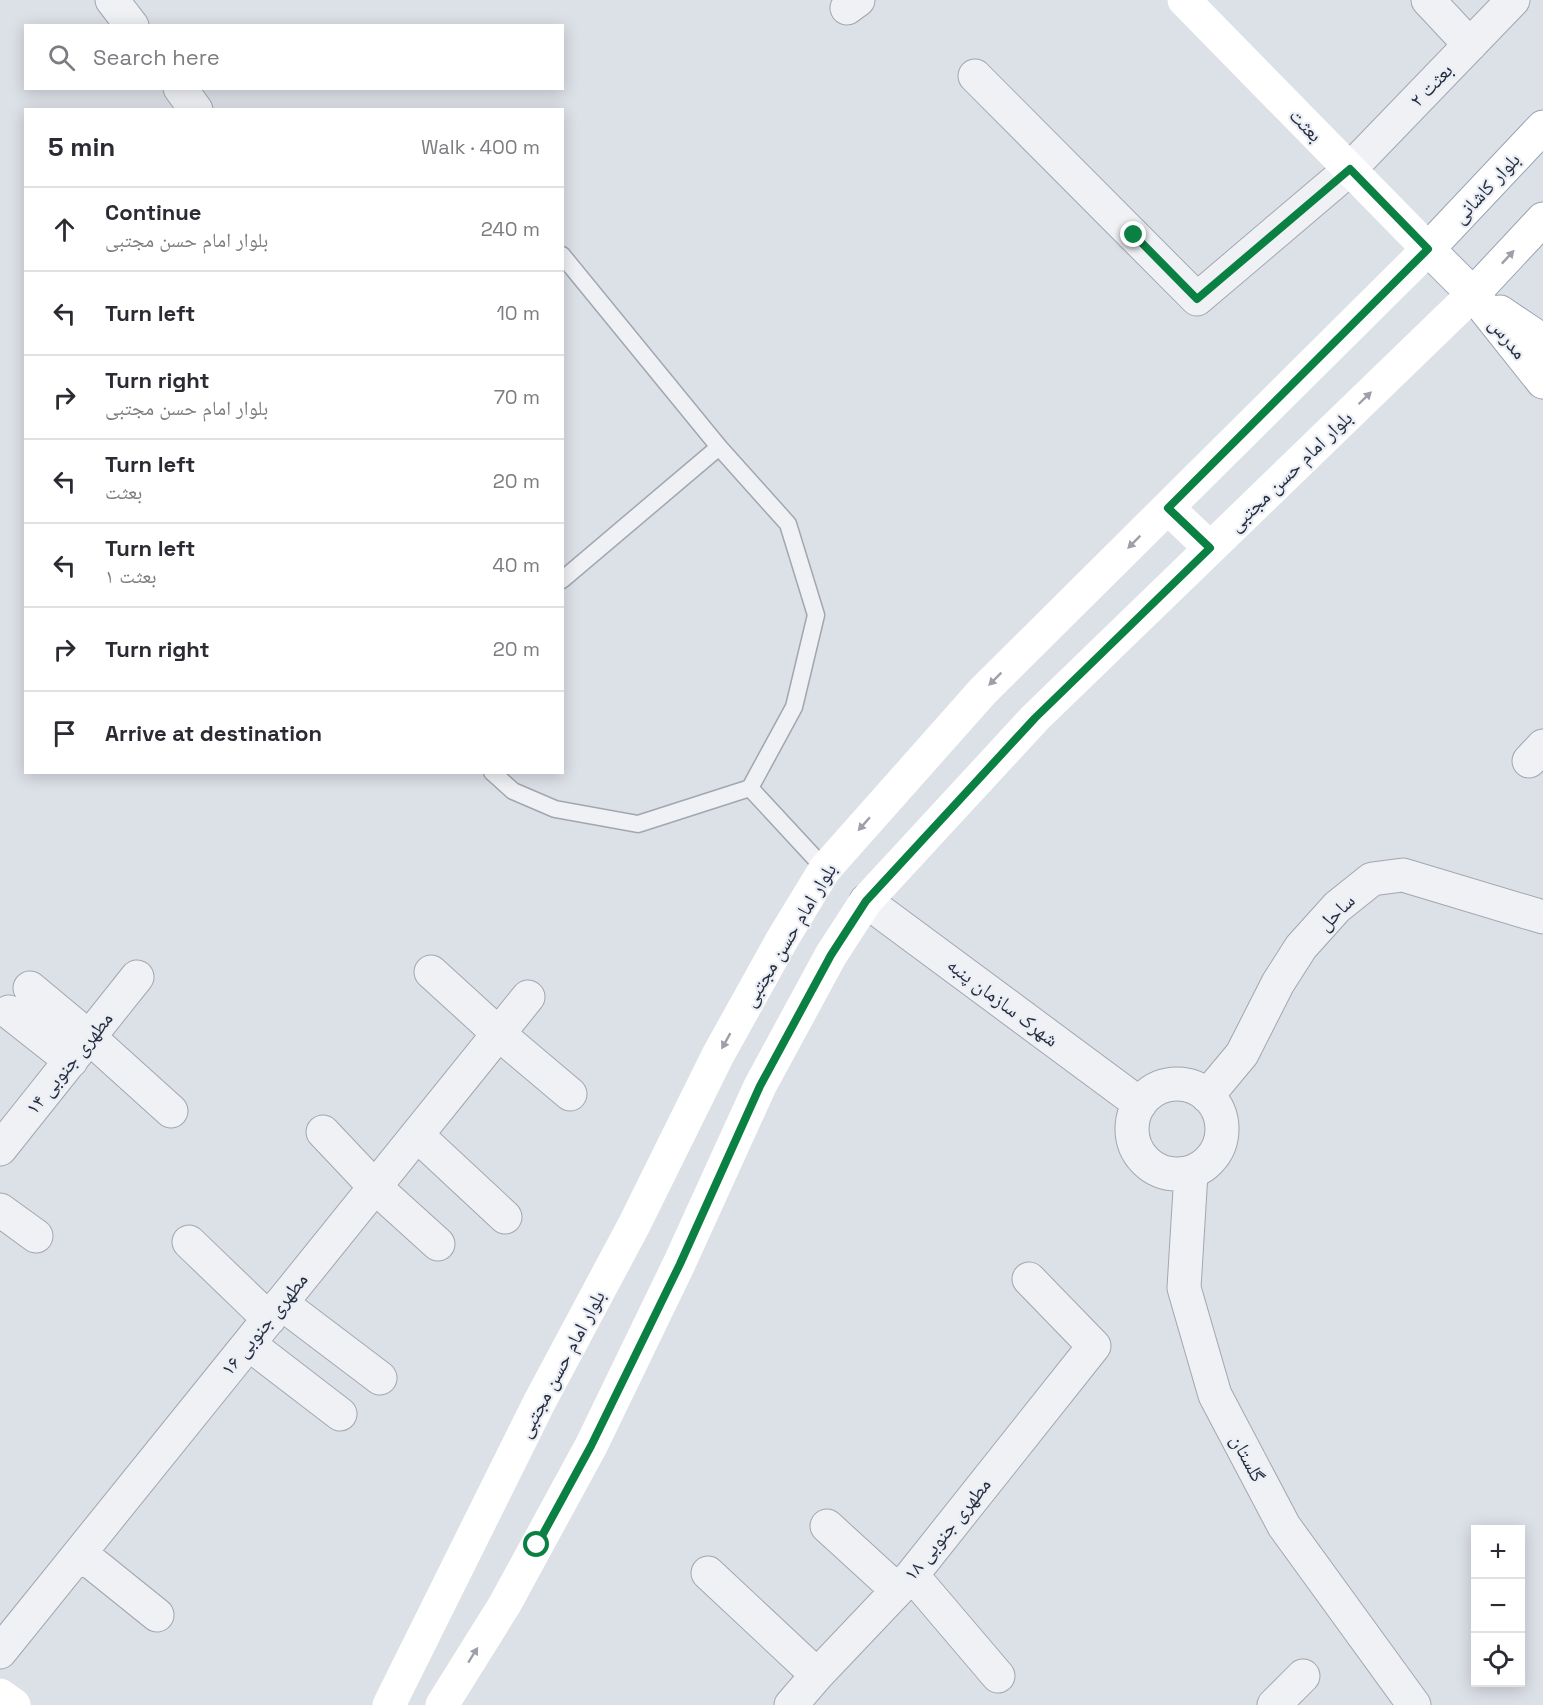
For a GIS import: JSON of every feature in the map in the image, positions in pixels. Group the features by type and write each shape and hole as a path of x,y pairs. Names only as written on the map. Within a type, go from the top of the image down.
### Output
{"main road":[{"name":"بعثت","path":"1184,0 1473,294"},
{"name":"بلوار کاشانی","path":"1428,249 1543,127"},
{"path":"1543,219 1473,294 1543,341"},
{"name":"بلوار امام حسن مجتبی","path":"389,1705 540,1401 634,1225 718,1055 825,868 983,690 1428,249"},
{"name":"بلوار امام حسن مجتبی","path":"442,1705 506,1604 591,1446 680,1264 760,1086 831,955 866,901 1035,718 1473,294"},
{"name":"مدرس","path":"1473,294 1543,382"},
{"path":"1168,508 1210,548"},
{"path":"0,1695 14,1705"}],"street":[{"path":"112,0 130,24"},
{"path":"1428,0 1470,45"},
{"name":"۲ بعثت","path":"975,76 1197,299 1350,169 1513,0"},
{"path":"181,90 195,108"},
{"name":"ساحل","path":"1207,1096 1242,1054 1278,983 1301,947 1337,907 1372,879 1403,876 1543,917"},
{"name":"شهرک سازمان پنبه","path":"866,901 1140,1104"},
{"path":"431,972 570,1094"},
{"name":"۱۴ مطهری جنوبی","path":"0,1149 137,977"},
{"name":"۱۶ مطهری جنوبی","path":"0,1652 528,997"},
{"path":"19,1000 80,1049 171,1111"},
{"path":"1174,1084 1194,1087 1207,1096 1215,1104 1221,1118 1222,1134 1215,1154 1191,1173 1179,1175 1163,1173 1149,1165 1138,1153 1133,1139 1132,1123 1146,1096 1159,1088 1174,1084"},
{"path":"323,1132 375,1187 438,1244"},
{"path":"417,1135 505,1217"},
{"name":"گلستان","path":"1191,1173 1184,1288 1215,1395 1284,1526 1414,1705"},
{"path":"0,1210 36,1236"},
{"path":"189,1242 275,1311 380,1378"},
{"name":"۱۸ مطهری جنوبی","path":"791,1705 816,1675 904,1582 1094,1346 1029,1279"},
{"path":"249,1344 340,1414"},
{"path":"827,1526 904,1582 998,1676"},
{"path":"80,1553 157,1615"},
{"path":"708,1573 816,1675"},
{"path":"1274,1705 1303,1676"}],"lane":[{"path":"494,774 513,791 555,809 638,824 750,788 794,706 816,615 788,524 719,447 564,257"},
{"path":"564,578 719,447"},
{"path":"750,788 825,868"}],"route":[{"path":"537,1545 591,1446 680,1264 760,1086 831,955 866,901 1035,718 1210,548 1168,508 1428,249 1350,169 1197,299 1134,235"}]}
